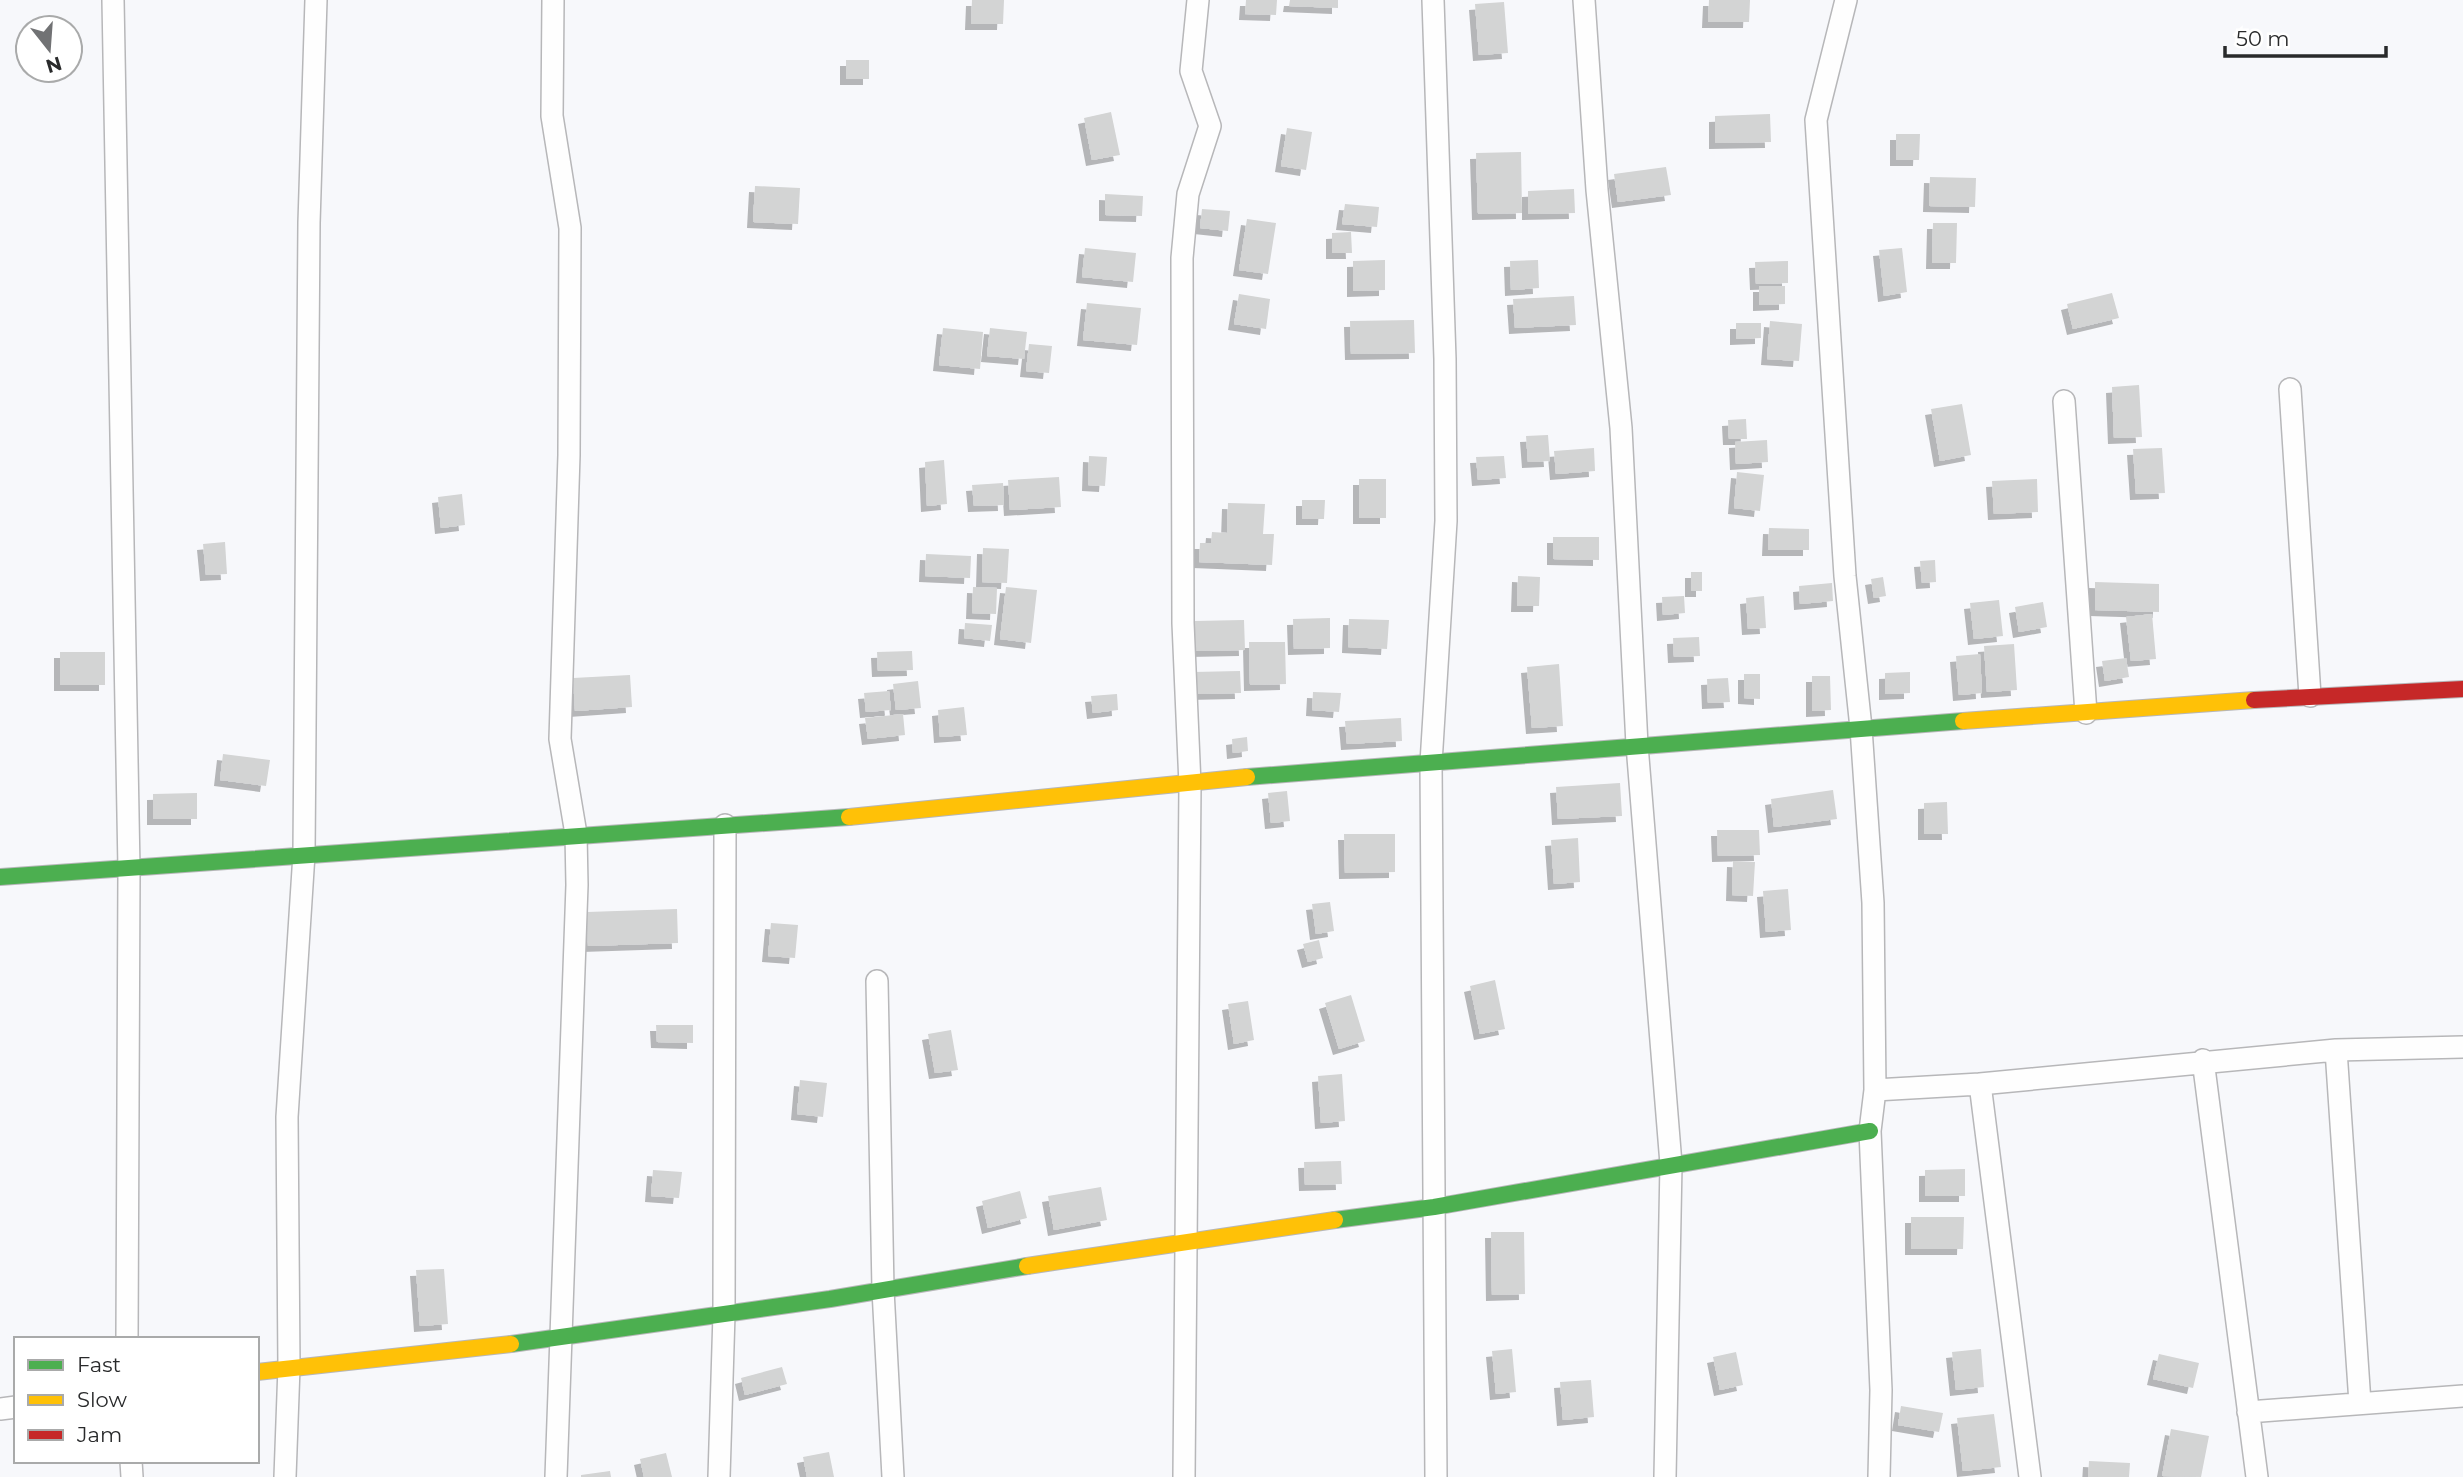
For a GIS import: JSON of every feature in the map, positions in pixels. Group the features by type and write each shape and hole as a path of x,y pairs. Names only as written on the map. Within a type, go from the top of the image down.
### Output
{"street":[{"path":"113,0 130,869 127,1337"},
{"path":"285,1477 289,1367 287,1117 304,854 309,223 316,0"},
{"path":"553,0 552,116 570,228 569,454 560,739 576,834 577,885 566,1123 556,1477"},
{"path":"1184,1477 1190,785 1183,623 1182,258 1188,194 1210,126 1191,71 1198,0"},
{"path":"1433,0 1446,521 1431,763 1436,1477"},
{"path":"1584,0 1597,190 1621,428 1637,745 1671,1164 1665,1477"},
{"path":"1846,0 1816,120 1845,576 1873,903 1875,1090 1870,1131 1881,1390 1878,1477"},
{"path":"2290,389 2310,696"},
{"path":"2064,401 2086,713"},
{"path":"0,877 576,834 866,816 1190,785 1275,774 1860,728 2310,696 2463,690"},
{"path":"719,1477 723,1314 725,825"},
{"path":"877,981 883,1290 893,1477"},
{"path":"1875,1090 1980,1084 2336,1049 2463,1047"},
{"path":"2336,1049 2360,1404"},
{"path":"2203,1060 2257,1477"},
{"path":"1980,1084 2030,1477"},
{"path":"259,1372 562,1338 723,1314 1188,1240 1434,1207 1870,1131"},
{"path":"2248,1412 2463,1396"}],"building":[{"path":"972,0 1004,0 1003,24 971,24"},
{"path":"1246,0 1277,0 1276,15 1245,14"},
{"path":"1290,0 1338,0 1338,8 1289,6"},
{"path":"1709,0 1750,0 1749,22 1708,22"},
{"path":"1504,2 1508,53 1479,55 1475,4"},
{"path":"846,60 869,60 869,79 846,79"},
{"path":"1111,112 1120,155 1092,160 1084,118"},
{"path":"1770,114 1771,142 1715,143 1715,116"},
{"path":"1287,128 1312,132 1306,170 1281,166"},
{"path":"1896,134 1920,134 1919,160 1896,160"},
{"path":"1521,152 1522,213 1478,214 1476,153"},
{"path":"1666,167 1671,195 1618,202 1614,174"},
{"path":"1930,177 1976,178 1975,207 1929,206"},
{"path":"755,186 800,188 798,224 753,222"},
{"path":"1574,189 1575,213 1528,214 1528,191"},
{"path":"1105,194 1143,196 1142,216 1105,215"},
{"path":"1345,204 1379,207 1377,227 1342,224"},
{"path":"1202,209 1230,211 1228,231 1200,228"},
{"path":"1247,219 1276,223 1268,274 1239,270"},
{"path":"1933,223 1957,223 1956,263 1932,263"},
{"path":"1351,232 1352,253 1332,253 1332,233"},
{"path":"1085,248 1136,253 1133,282 1082,277"},
{"path":"1902,248 1907,292 1884,296 1879,250"},
{"path":"1385,260 1385,290 1353,291 1353,261"},
{"path":"1538,260 1539,288 1511,290 1510,261"},
{"path":"1788,261 1788,283 1756,284 1755,262"},
{"path":"1759,286 1785,286 1785,304 1759,305"},
{"path":"2112,293 2119,318 2073,329 2067,304"},
{"path":"1239,294 1270,299 1266,329 1234,324"},
{"path":"1574,296 1576,325 1515,328 1513,299"},
{"path":"1087,303 1141,308 1137,345 1083,340"},
{"path":"1414,320 1415,353 1351,354 1350,321"},
{"path":"1770,321 1802,324 1799,361 1767,359"},
{"path":"1736,323 1761,323 1761,338 1736,339"},
{"path":"943,328 983,332 980,369 939,365"},
{"path":"990,328 1027,332 1024,359 987,356"},
{"path":"1029,344 1052,346 1049,373 1026,371"},
{"path":"2139,385 2142,437 2114,438 2112,387"},
{"path":"1962,404 1971,455 1940,461 1931,409"},
{"path":"1746,419 1747,439 1729,439 1728,420"},
{"path":"1548,435 1550,461 1528,462 1526,436"},
{"path":"1767,440 1768,462 1736,464 1735,442"},
{"path":"1594,448 1595,471 1556,474 1554,451"},
{"path":"2162,448 2165,493 2136,494 2133,449"},
{"path":"1089,456 1107,457 1105,486 1088,485"},
{"path":"1504,456 1506,478 1478,480 1476,457"},
{"path":"944,460 947,504 927,506 925,462"},
{"path":"1737,472 1764,475 1760,511 1734,508"},
{"path":"1059,477 1061,507 1010,510 1008,480"},
{"path":"1359,479 1386,479 1386,518 1359,518"},
{"path":"2037,479 2038,512 1994,514 1992,481"},
{"path":"1003,483 1004,505 974,506 972,485"},
{"path":"462,494 465,525 441,528 438,497"},
{"path":"1302,500 1325,500 1324,519 1302,519"},
{"path":"1228,503 1265,504 1263,534 1274,534 1272,565 1199,562 1200,543 1211,543 1212,532 1227,533"},
{"path":"1769,528 1809,529 1809,550 1768,550"},
{"path":"1553,537 1599,537 1599,560 1553,559"},
{"path":"225,542 227,574 206,575 203,544"},
{"path":"983,548 1009,549 1007,583 982,582"},
{"path":"926,554 971,556 970,578 925,576"},
{"path":"1935,560 1936,582 1922,583 1920,561"},
{"path":"1691,572 1702,572 1702,591 1691,591"},
{"path":"1518,576 1540,577 1539,606 1517,606"},
{"path":"1883,577 1886,596 1874,598 1871,579"},
{"path":"2095,582 2159,584 2159,612 2095,610"},
{"path":"1832,583 1833,601 1800,604 1799,586"},
{"path":"973,587 997,588 996,614 972,613"},
{"path":"1006,587 1037,590 1031,643 1000,639"},
{"path":"1684,596 1685,613 1663,615 1662,597"},
{"path":"1764,596 1766,628 1748,629 1746,598"},
{"path":"1999,600 2003,636 1974,639 1970,603"},
{"path":"2043,602 2047,627 2019,632 2015,607"},
{"path":"2152,614 2156,659 2131,661 2126,617"},
{"path":"1330,618 1330,648 1294,649 1293,619"},
{"path":"1349,619 1389,620 1387,649 1348,647"},
{"path":"1244,620 1245,650 1195,651 1194,621"},
{"path":"965,623 992,625 990,641 964,638"},
{"path":"1699,637 1700,656 1674,657 1673,638"},
{"path":"1249,642 1285,642 1286,684 1250,685"},
{"path":"2014,644 2017,690 1987,692 1984,646"},
{"path":"912,651 913,670 878,671 877,652"},
{"path":"60,652 105,652 105,685 60,685"},
{"path":"1980,654 1982,693 1959,695 1956,656"},
{"path":"2126,658 2129,677 2105,681 2102,661"},
{"path":"1559,664 1563,726 1532,728 1527,667"},
{"path":"1240,671 1241,693 1194,694 1193,672"},
{"path":"1910,672 1910,693 1885,694 1885,673"},
{"path":"1744,674 1760,674 1760,699 1744,698"},
{"path":"630,675 632,707 575,711 573,678"},
{"path":"1812,676 1830,676 1831,710 1812,711"},
{"path":"1728,678 1730,702 1708,703 1707,679"},
{"path":"918,681 921,708 896,710 893,684"},
{"path":"889,691 891,710 866,712 864,693"},
{"path":"1313,692 1341,693 1339,712 1312,710"},
{"path":"1117,694 1118,710 1093,713 1091,696"},
{"path":"964,707 967,735 940,737 938,710"},
{"path":"903,714 905,735 868,739 865,718"},
{"path":"1401,718 1402,741 1347,744 1345,721"},
{"path":"1247,737 1248,751 1233,753 1232,739"},
{"path":"223,754 270,760 266,786 220,780"},
{"path":"1620,783 1622,816 1558,819 1556,787"},
{"path":"1833,790 1837,819 1774,827 1771,799"},
{"path":"1287,791 1290,821 1271,823 1268,793"},
{"path":"197,793 197,819 153,819 153,794"},
{"path":"1947,802 1948,834 1924,834 1924,803"},
{"path":"1717,830 1759,830 1760,855 1718,856"},
{"path":"1344,834 1395,834 1395,872 1345,873"},
{"path":"1578,838 1580,882 1554,884 1551,840"},
{"path":"1733,861 1755,862 1753,896 1732,895"},
{"path":"1788,889 1791,930 1766,932 1763,891"},
{"path":"1330,902 1334,931 1316,934 1312,904"},
{"path":"677,909 678,943 588,946 587,912"},
{"path":"771,923 798,925 795,958 768,956"},
{"path":"1319,940 1323,958 1308,962 1303,944"},
{"path":"1495,980 1505,1029 1480,1034 1470,986"},
{"path":"1351,995 1365,1041 1339,1049 1325,1003"},
{"path":"1248,1001 1254,1040 1234,1044 1228,1004"},
{"path":"656,1025 693,1025 693,1043 657,1042"},
{"path":"951,1030 958,1070 935,1073 928,1034"},
{"path":"1342,1074 1345,1121 1321,1123 1318,1076"},
{"path":"800,1080 827,1083 823,1117 797,1114"},
{"path":"1341,1161 1342,1184 1305,1185 1304,1162"},
{"path":"1965,1169 1965,1196 1925,1196 1925,1170"},
{"path":"653,1170 682,1172 679,1198 651,1196"},
{"path":"1101,1187 1107,1220 1054,1230 1048,1196"},
{"path":"1020,1191 1027,1218 988,1228 982,1201"},
{"path":"1911,1217 1964,1217 1963,1249 1911,1249"},
{"path":"1491,1232 1524,1232 1525,1294 1492,1295"},
{"path":"444,1269 448,1324 420,1326 416,1270"},
{"path":"1512,1349 1516,1392 1496,1394 1492,1351"},
{"path":"1981,1349 1984,1387 1956,1390 1952,1352"},
{"path":"1736,1352 1743,1385 1720,1390 1713,1357"},
{"path":"2159,1354 2199,1363 2193,1388 2153,1379"},
{"path":"782,1367 787,1384 745,1395 741,1378"},
{"path":"1591,1380 1594,1417 1563,1420 1560,1382"},
{"path":"1901,1406 1943,1413 1939,1432 1898,1425"},
{"path":"1994,1414 2001,1467 1963,1471 1957,1418"},
{"path":"2171,1429 2209,1436 2201,1477 2162,1476"},
{"path":"829,1452 834,1477 807,1477 803,1457"},
{"path":"666,1453 672,1477 644,1477 640,1459"},
{"path":"2089,1461 2130,1463 2129,1477 2088,1477"},
{"path":"610,1471 611,1477 581,1477 581,1475"}],"traffic: fast":[{"path":"1247,777 1963,721"},
{"path":"0,877 849,817"},
{"path":"1335,1220 1434,1207 1870,1131"},
{"path":"511,1344 830,1299 1027,1266"}],"traffic: slow":[{"path":"1963,721 2254,700"},
{"path":"849,817 1247,777"},
{"path":"1027,1266 1335,1220"},
{"path":"259,1372 511,1344"}],"traffic: jam":[{"path":"2254,700 2463,689"}]}
